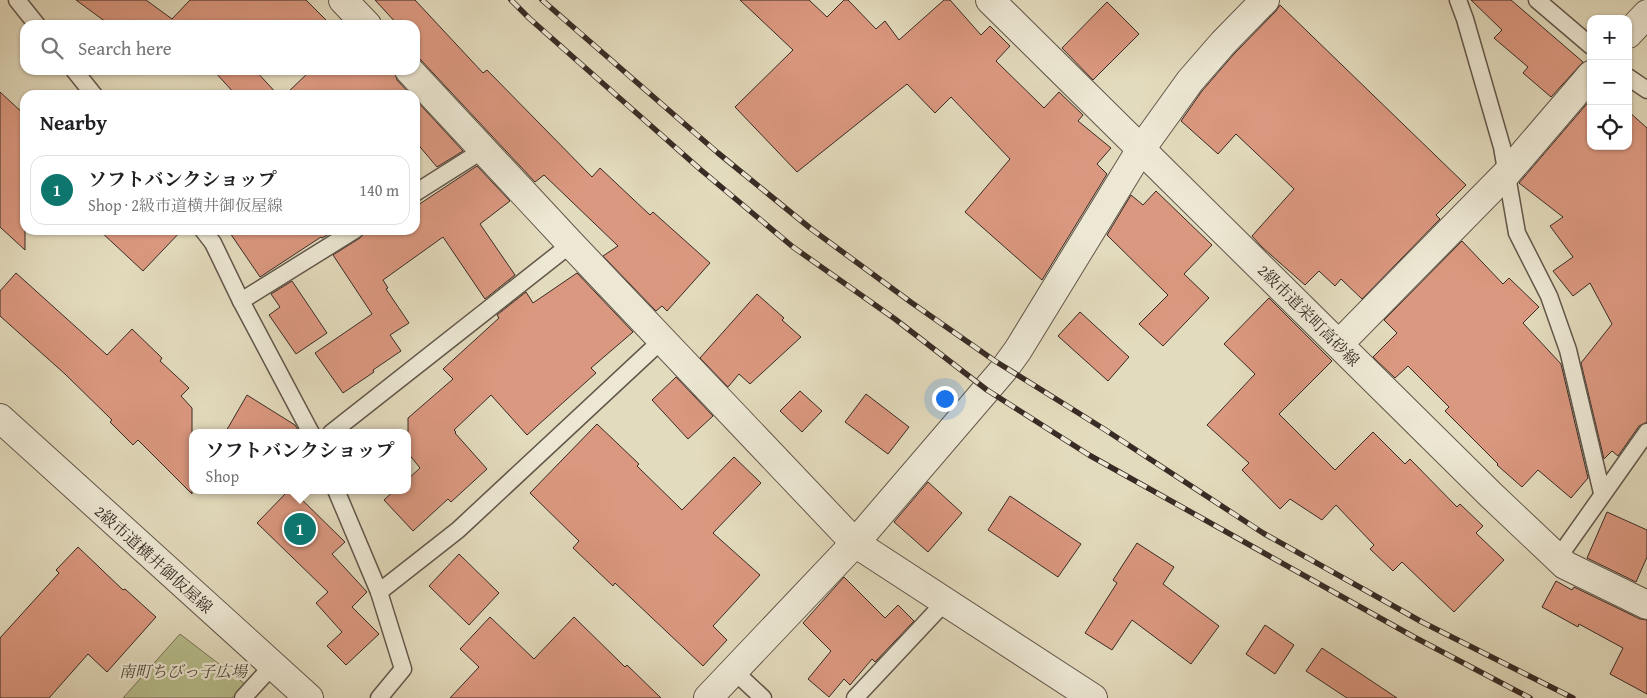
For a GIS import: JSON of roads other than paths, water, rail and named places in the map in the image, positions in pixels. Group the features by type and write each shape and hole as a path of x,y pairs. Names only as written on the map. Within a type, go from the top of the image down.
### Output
{"street":[{"path":"343,0 362,20"},
{"name":"2級市道栄町高砂線","path":"990,0 1491,496 1565,565 1647,605"},
{"path":"708,698 855,543 987,390 1018,350 1141,149 1190,81 1265,0"},
{"path":"1632,30 1647,14"},
{"path":"414,75 855,543 1093,698"},
{"path":"1339,344 1506,173 1587,80"},
{"name":"2級市道横井御仮屋線","path":"0,418 309,698"}],"lane":[{"path":"17,0 33,20"},
{"path":"1458,0 1502,147 1517,233 1549,296 1568,350 1602,492"},
{"path":"1537,0 1587,43"},
{"path":"78,75 90,90"},
{"path":"1632,80 1647,90"},
{"path":"420,190 483,150"},
{"path":"207,235 213,243 241,302 309,429"},
{"path":"241,302 347,235"},
{"path":"336,429 571,244"},
{"path":"379,592 458,530 662,340"},
{"path":"1558,558 1602,492 1647,432"},
{"path":"338,494 379,592 403,669 379,698"},
{"path":"855,698 945,602"},
{"path":"243,698 273,665"},
{"path":"734,671 763,698"}],"railway":[{"path":"511,0 701,170 793,247 895,319 987,390 1089,455 1414,637 1530,698"},
{"path":"542,0 718,153 810,228 995,361 1104,429 1263,533 1422,622 1573,698"}],"place":[{"name":"ソフトバンクショップ","path":"300,529"}],"park label":[{"name":"南町ちびっ子広場","path":"183,671"}]}
